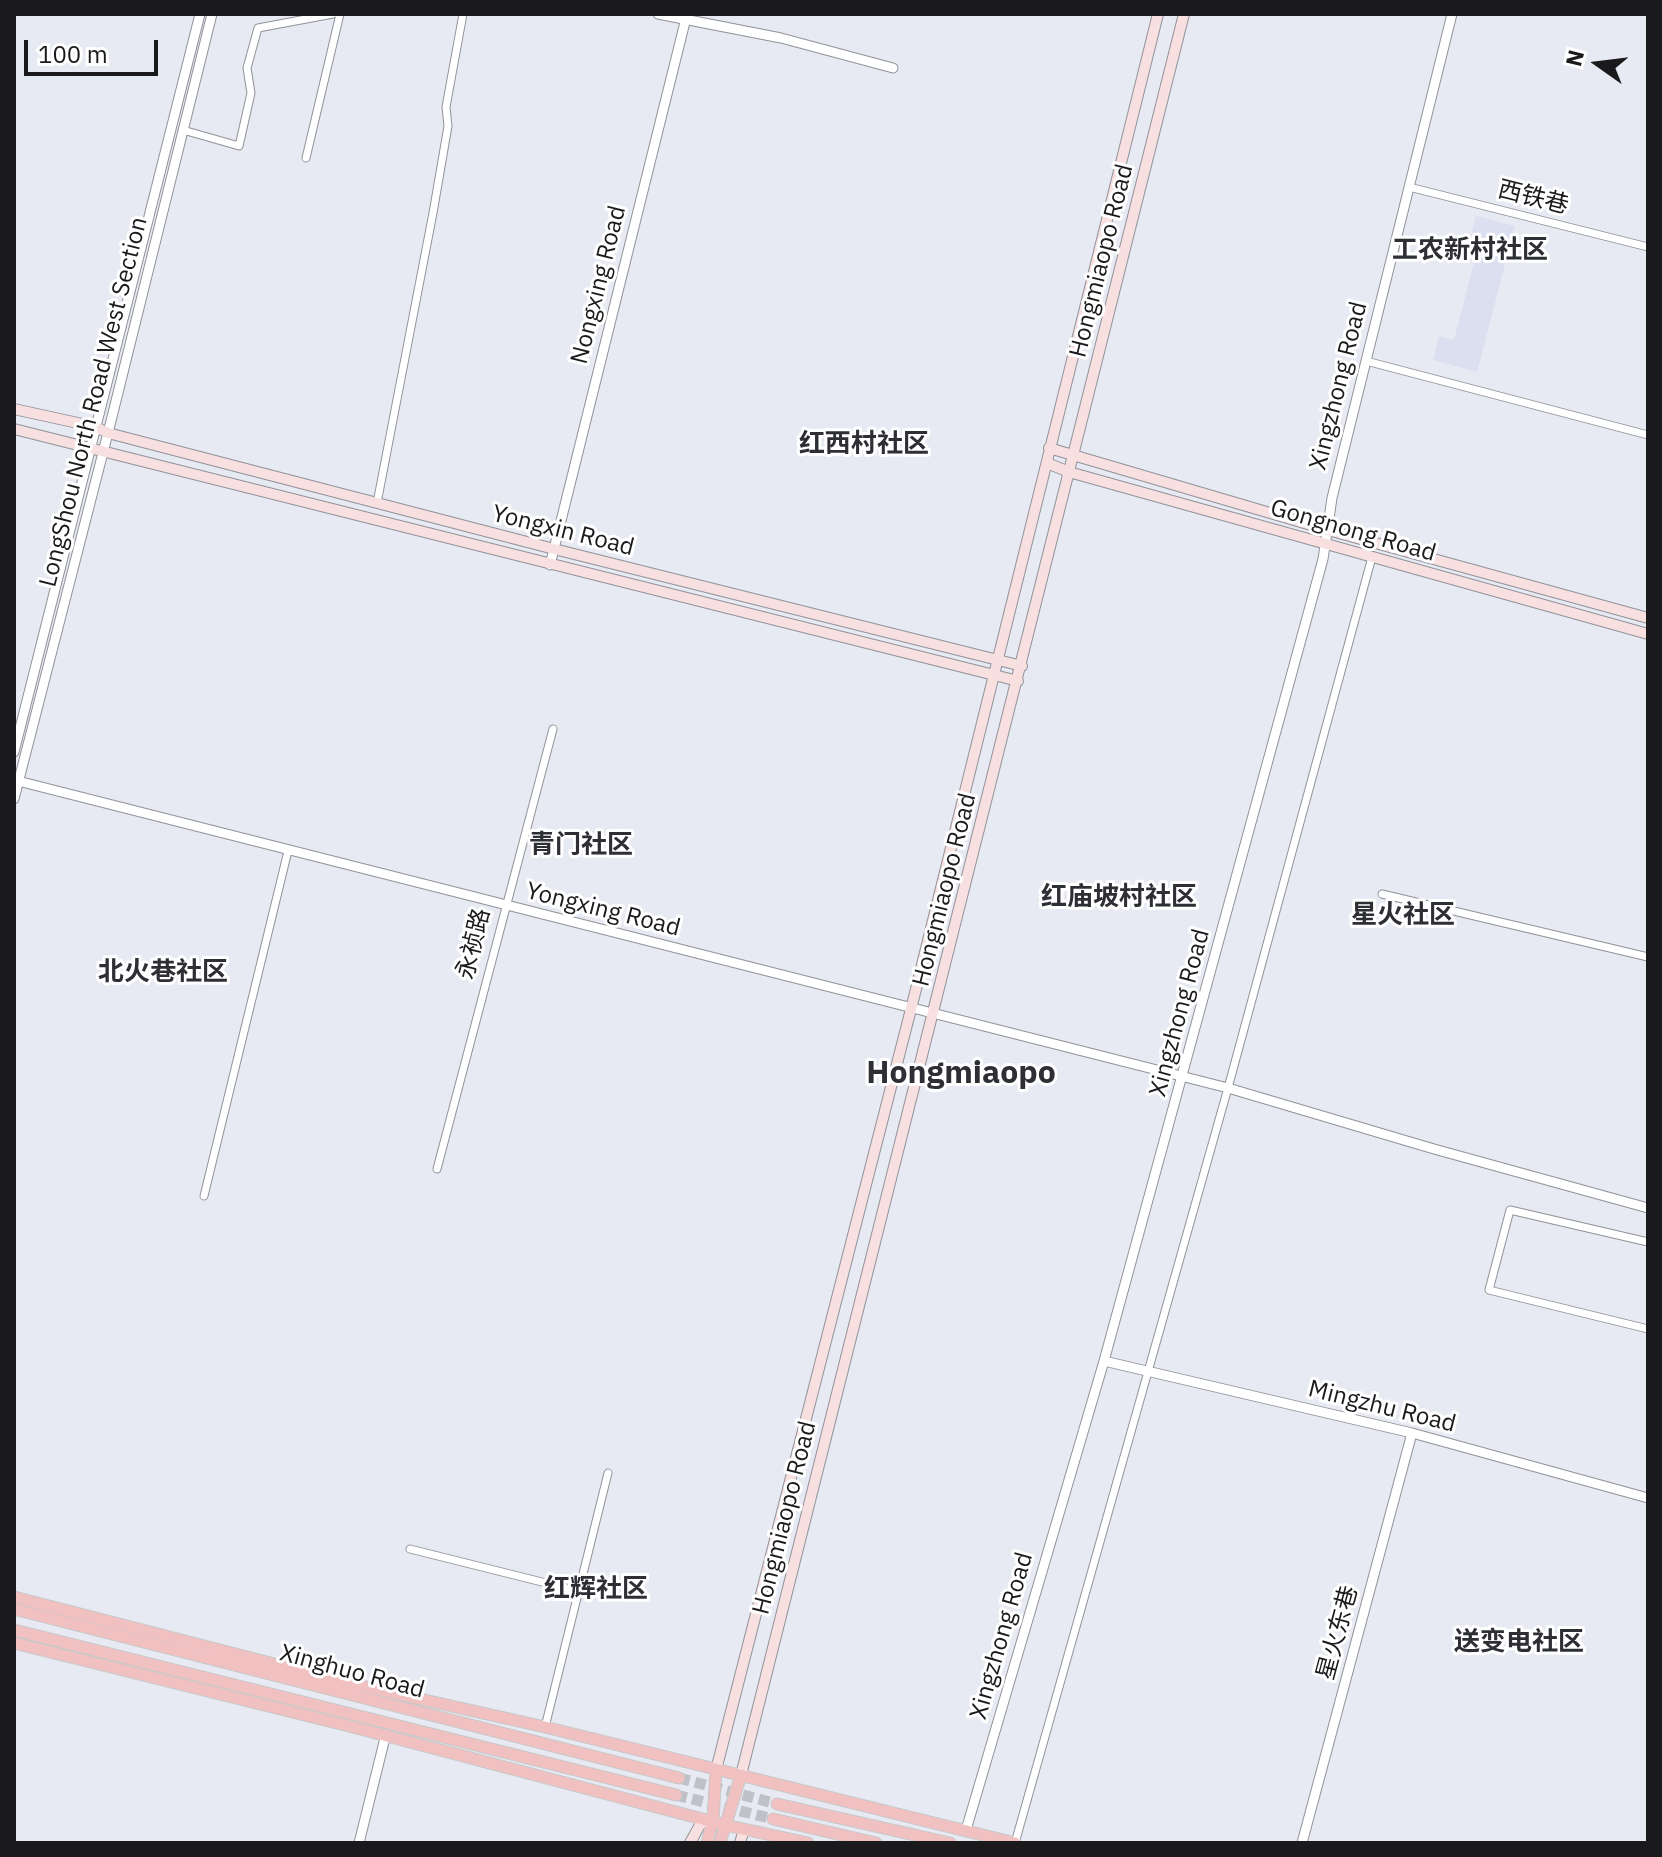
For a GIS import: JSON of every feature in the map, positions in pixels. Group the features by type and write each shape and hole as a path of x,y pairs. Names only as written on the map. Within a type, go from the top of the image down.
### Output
{"main road":[{"name":"Hongmiaopo Road","path":"716,1770 911,1009 1158,14"},
{"name":"Hongmiaopo Road","path":"741,1775 1184,14"},
{"name":"Yongxin Road","path":"14,409 96,427 108,433 554,549 1022,666"},
{"name":"Yongxin Road","path":"14,429 1018,681"},
{"name":"Gongnong Road","path":"1049,448 1328,530 1648,618"},
{"name":"Gongnong Road","path":"1047,463 1069,472 1648,634"},
{"path":"14,1597 371,1688 545,1727 1015,1843"},
{"name":"Xinghuo Road","path":"14,1609 679,1778"},
{"name":"Xinghuo Road","path":"14,1633 32,1635 115,1662 228,1684 676,1795"},
{"path":"14,1643 115,1662 225,1697 808,1843"},
{"path":"225,1697 228,1684"},
{"path":"326,1687 371,1688"},
{"path":"319,1719 354,1714"},
{"path":"716,1770 720,1843"},
{"path":"707,1843 741,1775"},
{"path":"777,1804 950,1843"},
{"path":"773,1819 876,1843"},
{"path":"690,1843 701,1823 719,1822"},
{"path":"740,1843 744,1829"}],"street":[{"name":"LongShou North Road West Section","path":"14,799 97,449 96,427 200,14"},
{"name":"LongShou North Road West Section","path":"14,752 97,449 108,433 212,14"},
{"path":"183,130 239,146 251,93 247,68 258,28 333,14"},
{"path":"306,158 340,14"},
{"path":"377,503 433,213 448,126 446,107 463,14"},
{"path":"658,14 781,38 893,68"},
{"name":"Xingzhong Road","path":"966,1830 1104,1361 1183,1077 1325,544 1332,498 1452,14"},
{"name":"Nongxing Road","path":"550,565 686,18"},
{"name":"西铁巷","path":"1409,187 1648,247"},
{"path":"1366,361 1648,435"},
{"path":"1015,1843 1228,1088 1372,557"},
{"name":"永祯路","path":"437,1169 553,729"},
{"name":"Yongxing Road","path":"16,781 1228,1088 1648,1208"},
{"path":"204,1196 288,851"},
{"path":"1382,894 1648,957"},
{"path":"1648,1242 1510,1210 1489,1290 1648,1329"},
{"name":"Mingzhu Road","path":"1104,1361 1412,1433 1648,1498"},
{"name":"星火东巷","path":"1302,1843 1412,1433"},
{"path":"545,1727 608,1473"},
{"path":"410,1549 578,1591"},
{"path":"359,1843 385,1738"}],"shaded area":[{"path":"1476,216 1515,226 1477,372 1433,360 1439,336 1454,340 1479,243 1470,240"}],"tunnel":[{"path":"679,1778 777,1804"},
{"path":"676,1795 773,1819"}],"district":[{"name":"工农新村社区","path":"1470,250"},
{"name":"红西村社区","path":"864,444"},
{"name":"青门社区","path":"581,845"},
{"name":"红庙坡村社区","path":"1119,897"},
{"name":"星火社区","path":"1403,915"},
{"name":"北火巷社区","path":"163,972"},
{"name":"Hongmiaopo","path":"961,1074"},
{"name":"红辉社区","path":"596,1589"},
{"name":"送变电社区","path":"1519,1642"}]}
